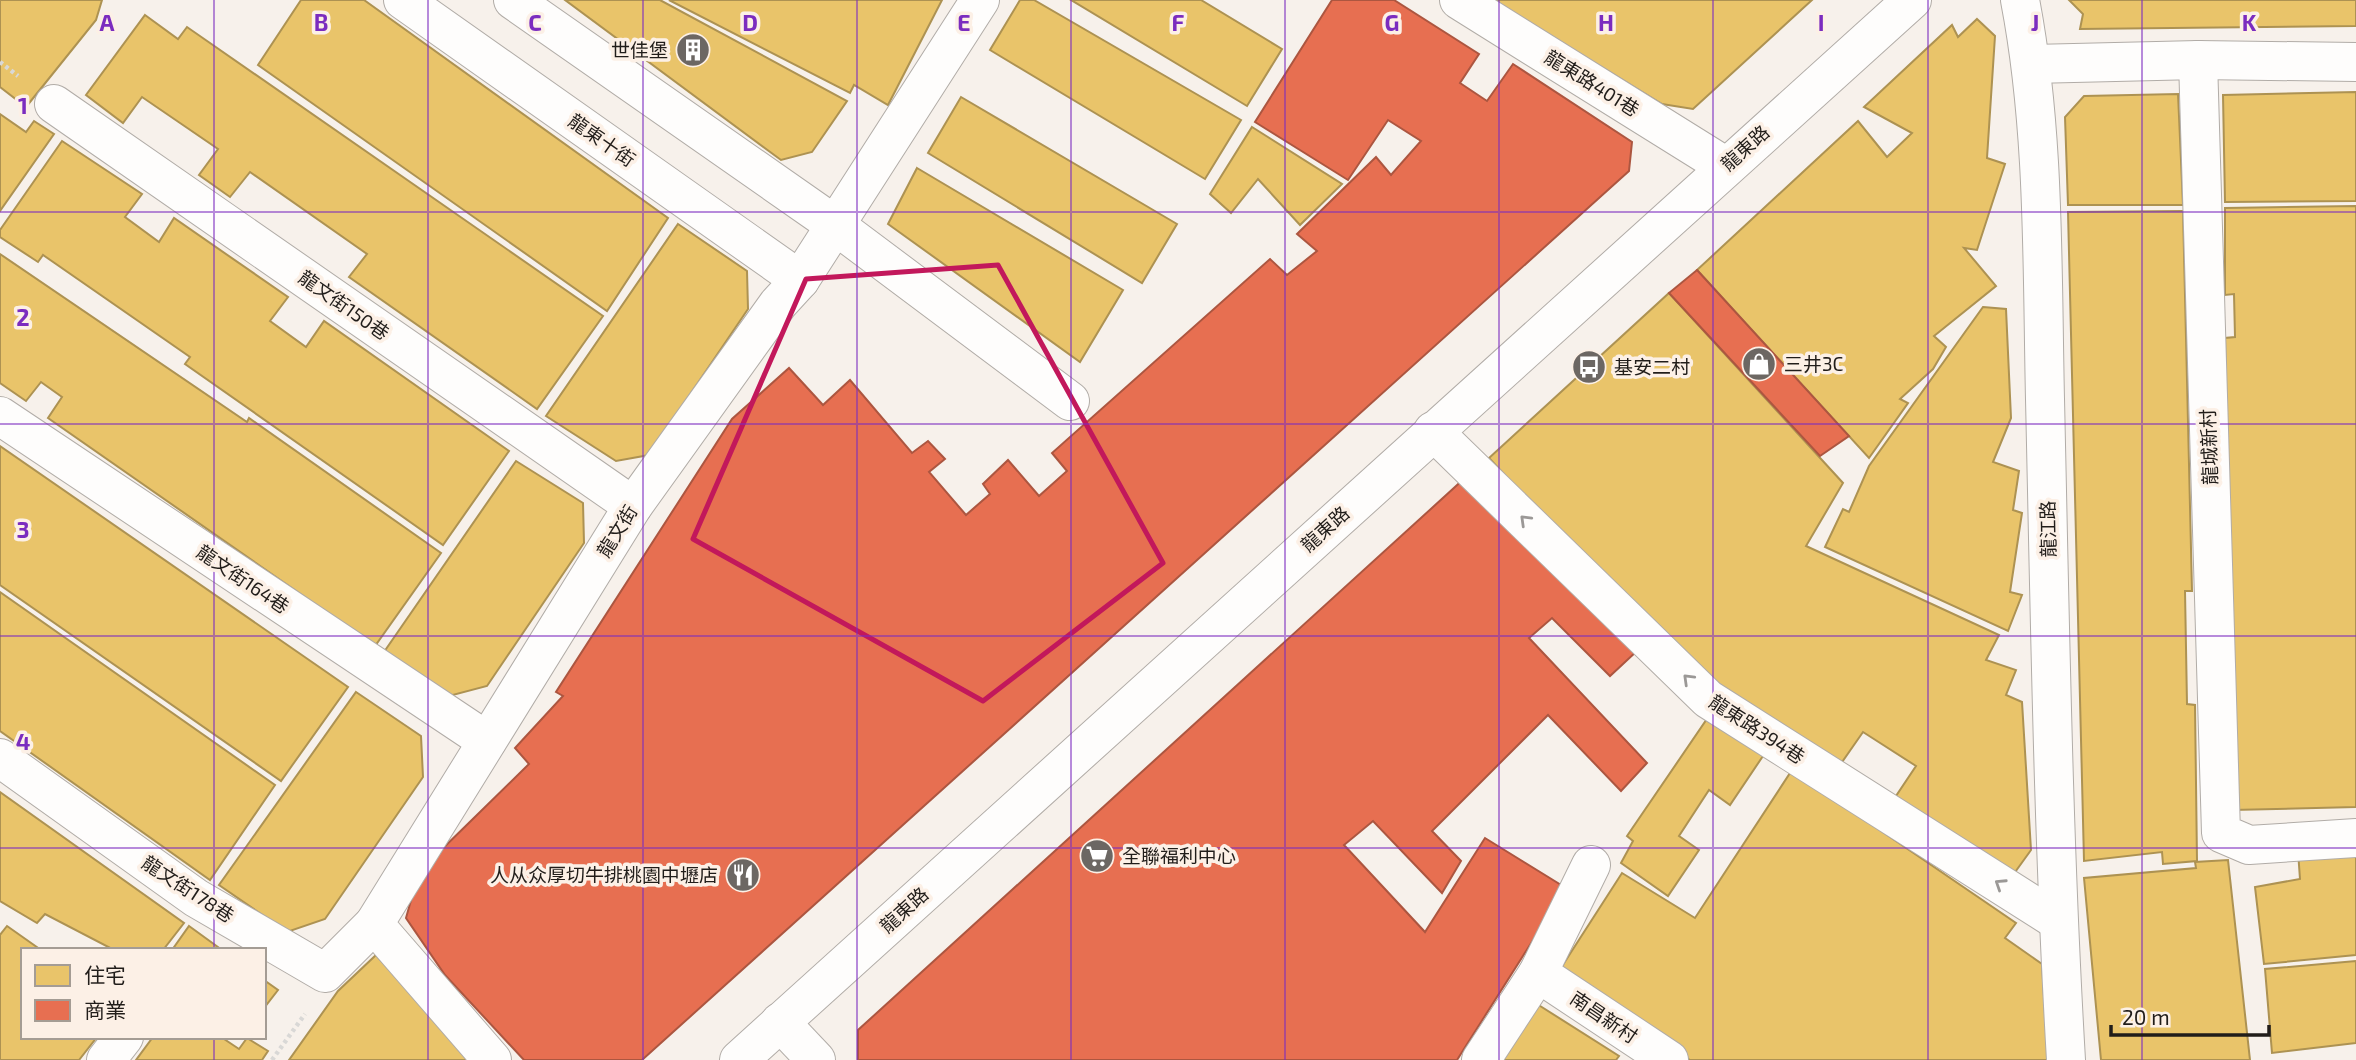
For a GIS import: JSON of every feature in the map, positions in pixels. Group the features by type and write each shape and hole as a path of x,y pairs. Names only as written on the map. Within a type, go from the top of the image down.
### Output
{"street":[{"name":"龍東十街","path":"403,0 800,280"},
{"path":"513,0 835,225 1070,401"},
{"name":"龍文街","path":"374,924 633,506 778,304 800,280 980,0"},
{"name":"龍東路","path":"739,1060 1725,166 1912,0"},
{"name":"龍江路","path":"2020,0 2032,64 2041,249 2058,921 2066,1060"},
{"name":"龍東路401巷","path":"1464,1 1725,166"},
{"path":"2032,64 2198,60 2356,62"},
{"name":"龍城新村","path":"2198,60 2221,833 2249,845 2356,838"},
{"name":"龍文街150巷","path":"54,104 633,506"},
{"name":"龍文街164巷","path":"0,416 486,741"},
{"name":"龍東路394巷","path":"1433,431 1708,699 2058,921"},
{"name":"龍文街178巷","path":"0,758 197,898 325,973"},
{"path":"1481,1060 1538,973 1591,866"},
{"path":"325,973 374,924 492,1060"},
{"name":"南昌新村","path":"1538,973 1669,1060"},
{"path":"780,1022 816,1060"},
{"path":"106,1060 122,1039"}],"path":[{"path":"272,1060 319,994 325,973"}],"highlighted area":[{"path":"998,265 1163,563 983,701 693,539 806,279"}],"building: 住宅":[{"path":"0,0 102,0 96,20 26,107 0,87"},
{"path":"301,0 364,0 668,218 607,311 258,65"},
{"name":"世佳堡","path":"565,0 660,0 847,101 812,152 781,160"},
{"path":"669,0 942,0 888,105 854,85 850,93"},
{"path":"1020,0 1034,0 1241,120 1205,179 990,50"},
{"path":"1071,0 1201,0 1282,49 1247,106"},
{"path":"1492,0 1812,0 1693,109 1662,104"},
{"path":"2069,0 2356,0 2356,26 2080,29 2083,14"},
{"path":"145,15 178,39 187,27 603,316 537,409 349,277 367,254 250,172 230,197 199,175 218,149 142,97 123,123 86,95"},
{"path":"1977,19 1995,36 1987,158 2005,164 1977,250 1964,248 1996,286 1934,336 1946,347 1933,369 1900,399 1908,403 1869,458 1697,270 1858,121 1887,157 1912,133 1864,107 1952,25 1958,37"},
{"path":"2356,92 2356,201 2225,202 2223,95"},
{"path":"2178,94 2183,205 2068,205 2065,117 2084,96"},
{"path":"961,97 1177,224 1142,283 928,153"},
{"path":"0,114 26,132 34,121 54,134 0,211"},
{"path":"1252,127 1342,184 1300,225 1258,179 1231,213 1210,194"},
{"path":"62,141 142,194 125,217 159,242 174,218 288,297 270,321 306,347 324,321 509,451 443,545 185,364 190,357 43,255 38,262 0,237 0,230"},
{"path":"917,168 1123,290 1080,362 888,224"},
{"path":"2356,206 2356,807 2232,810 2225,338 2235,337 2234,294 2225,295 2225,208"},
{"path":"2183,211 2192,591 2185,591 2187,704 2195,705 2197,861 2163,864 2162,852 2084,861 2068,212"},
{"path":"678,224 747,271 748,309 649,455 616,461 546,416"},
{"path":"0,254 247,422 249,418 441,553 375,646 48,418 62,397 41,382 26,401 0,383"},
{"path":"1669,293 1843,483 1806,546 1999,635 1986,660 2016,670 2006,695 2022,702 2031,850 2013,875 1892,802 1916,766 1863,732 1840,765 1701,674 1597,575 1489,458"},
{"path":"1983,307 2006,309 2011,418 1993,462 2019,471 2013,510 2022,513 2010,592 2022,595 2008,631 1825,547 1843,509 1849,512 1869,466"},
{"path":"0,446 348,687 281,781 0,585"},
{"path":"516,461 583,503 584,543 487,686 449,696 384,652"},
{"path":"0,592 275,785 210,880 0,731"},
{"path":"356,692 421,736 423,777 325,919 287,932 219,885"},
{"path":"1711,713 1765,753 1730,805 1709,790 1679,836 1699,850 1668,896 1621,863 1633,841 1627,836"},
{"path":"1792,770 2016,923 2005,938 2042,964 2048,1060 1690,1060 1557,974 1622,873 1695,918"},
{"path":"0,792 184,923 165,948 110,948 45,914 37,923 0,901"},
{"path":"2356,847 2356,955 2264,964 2255,887 2300,879 2298,851"},
{"path":"2228,860 2250,1060 2101,1060 2084,878 2196,868 2195,862"},
{"path":"7,926 38,948 21,948 21,1039 95,1039 79,1060 0,1060 0,935"},
{"path":"189,926 219,948 173,948"},
{"path":"376,955 471,1060 289,1060 338,991"},
{"path":"2356,961 2356,1043 2272,1053 2265,969"},
{"path":"266,981 278,990 266,1005"},
{"path":"1537,1004 1619,1056 1616,1060 1502,1060"},
{"path":"152,1039 224,1039 239,1049 249,1039 268,1051 262,1060 136,1060"}],"building: 商業":[{"path":"1332,0 1394,0 1479,54 1460,83 1487,101 1513,64 1632,142 1629,171 642,1060 524,1060 445,975 406,918 415,886 431,860 529,764 515,748 563,696 556,692 732,419 789,368 823,405 850,380 912,453 928,441 945,459 929,472 966,515 990,494 983,484 1008,460 1039,496 1067,471 1052,453 1270,259 1287,275 1317,251 1297,234 1376,157 1391,175 1421,141 1388,120 1348,180 1255,122"},
{"name":"三井3C","path":"1697,270 1849,436 1820,456 1669,293"},
{"path":"1466,477 1638,650 1610,676 1552,618 1529,638 1647,763 1621,791 1548,715 1432,831 1461,861 1442,893 1373,821 1344,845 1425,932 1485,838 1566,888 1457,1060 858,1060 858,1030"}],"place":[{"name":"世佳堡","path":"693,50"},
{"name":"三井3C","path":"1759,364"},
{"name":"基安二村","path":"1589,367"},
{"name":"全聯福利中心","path":"1097,856"},
{"name":"人从众厚切牛排桃園中壢店","path":"743,875"}]}
